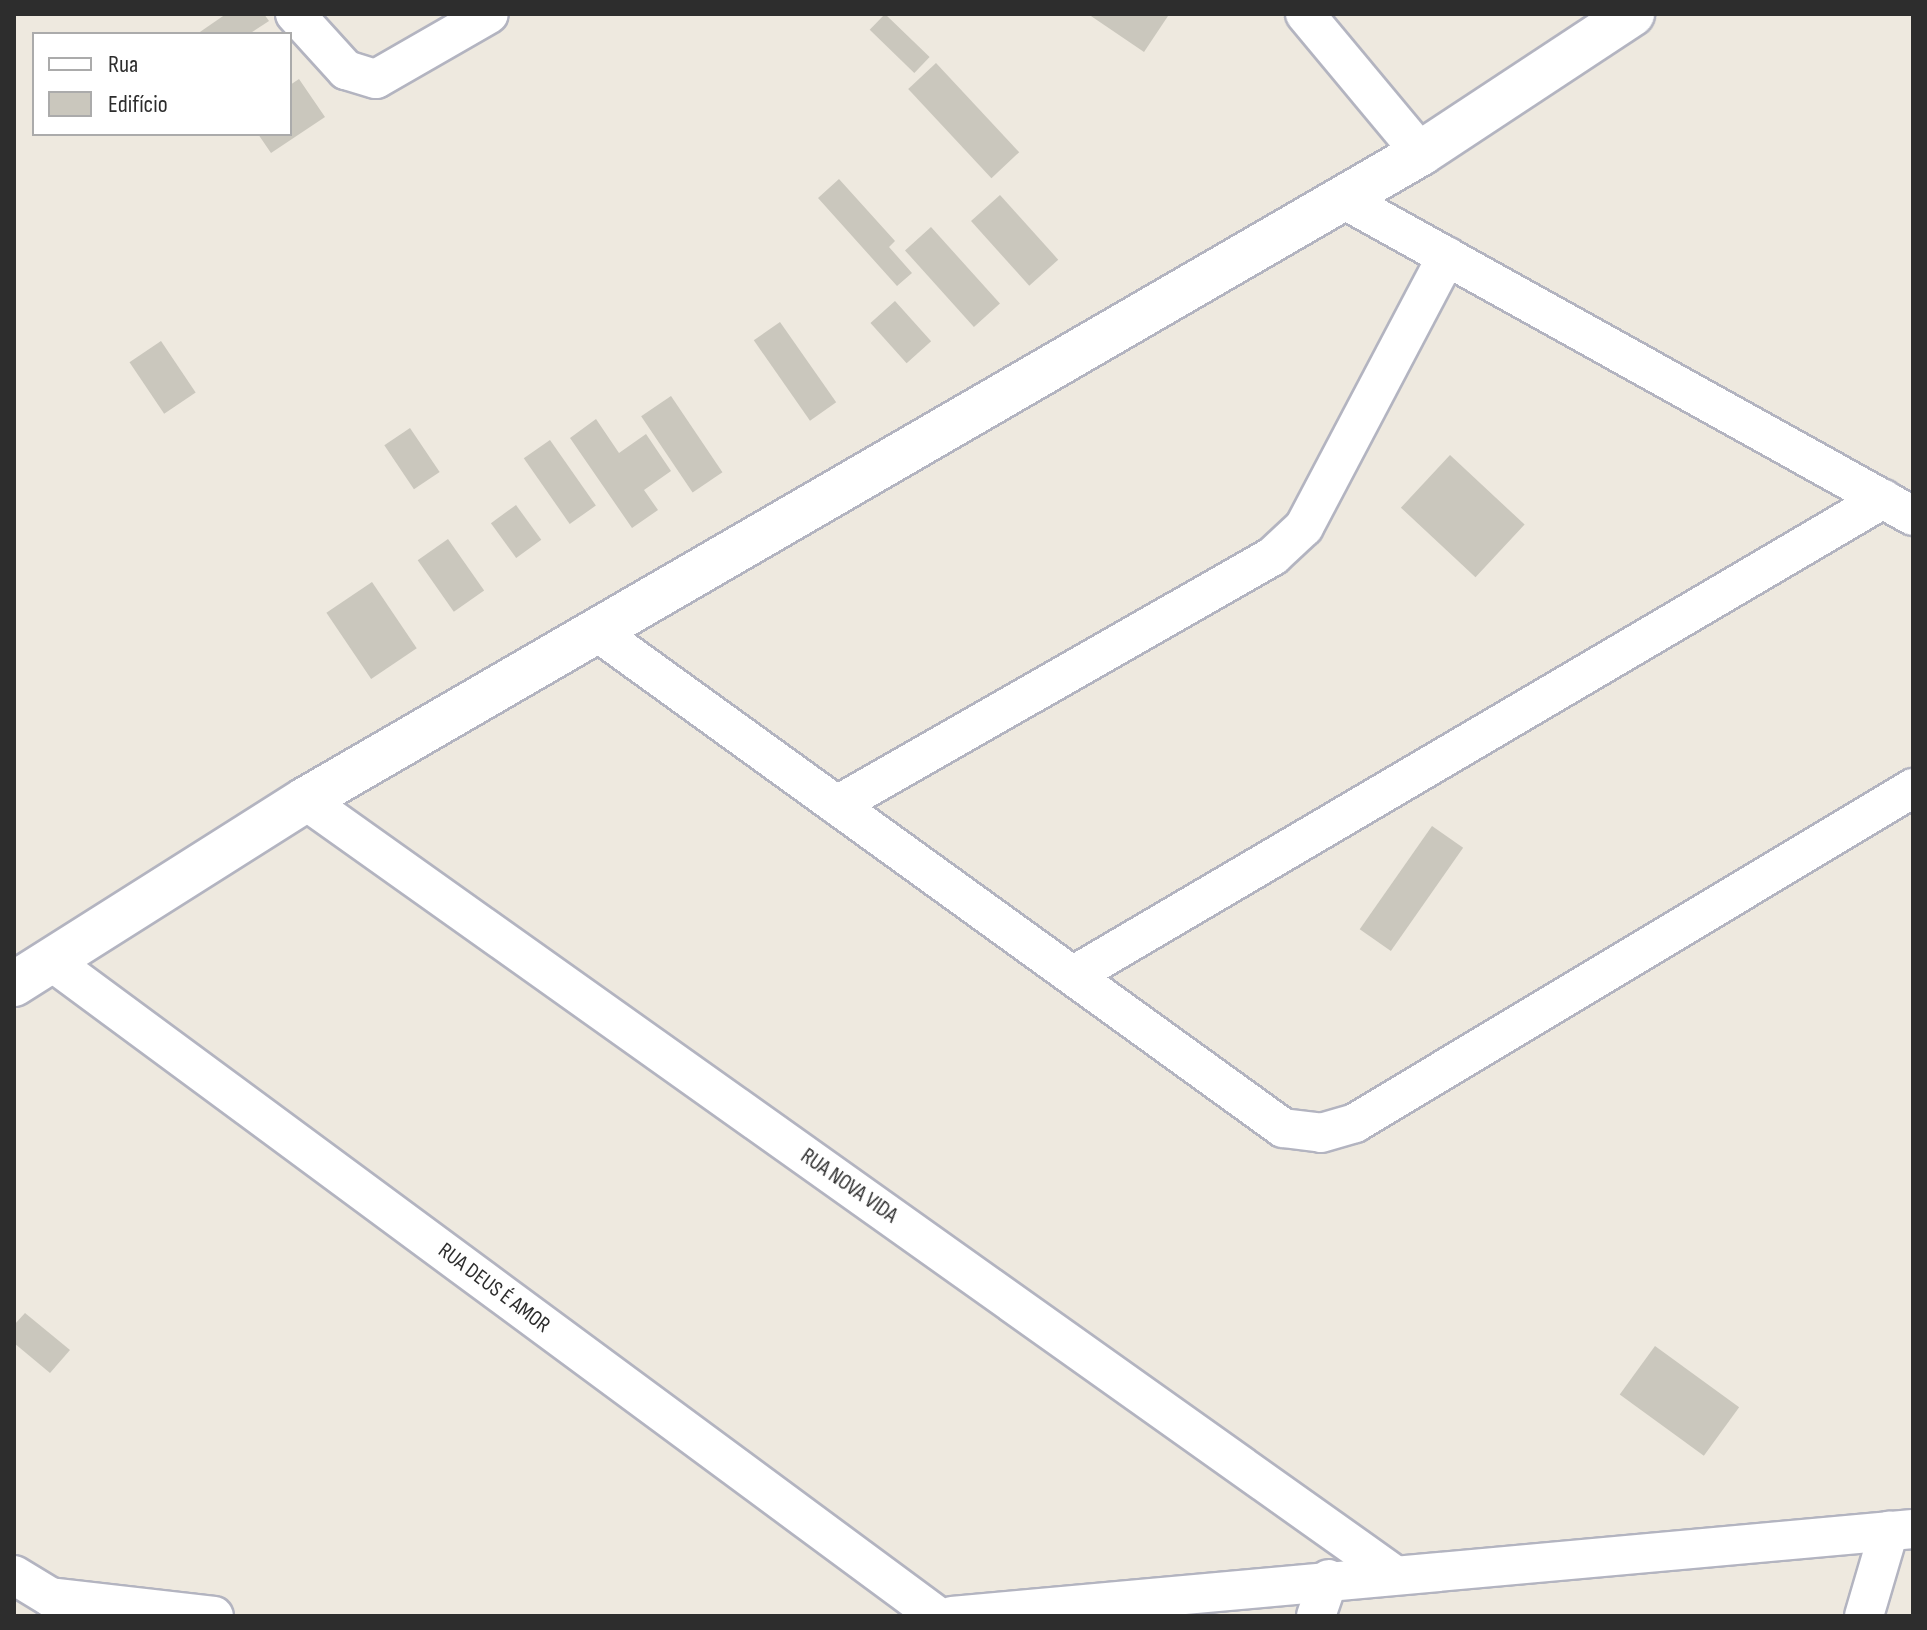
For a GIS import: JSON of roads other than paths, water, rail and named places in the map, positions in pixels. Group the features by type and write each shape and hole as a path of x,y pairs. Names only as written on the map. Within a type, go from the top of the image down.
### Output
{"street":[{"path":"295,14 346,70 376,79 489,14"},
{"path":"1305,14 1421,153"},
{"path":"14,984 305,800 1421,153 1632,14"},
{"path":"1343,199 1898,508"},
{"path":"837,805 1273,556 1304,527 1447,256"},
{"path":"1074,975 1898,508"},
{"path":"596,631 1283,1128 1321,1133 1355,1123 1913,788"},
{"name":"RUA NOVA VIDA","path":"305,800 1392,1573"},
{"name":"RUA DEUS É AMOR","path":"51,961 937,1616"},
{"path":"952,1616 1392,1573 1901,1530 1864,1616"},
{"path":"14,1575 66,1606 214,1616"},
{"path":"1316,1616 1329,1579"}]}
